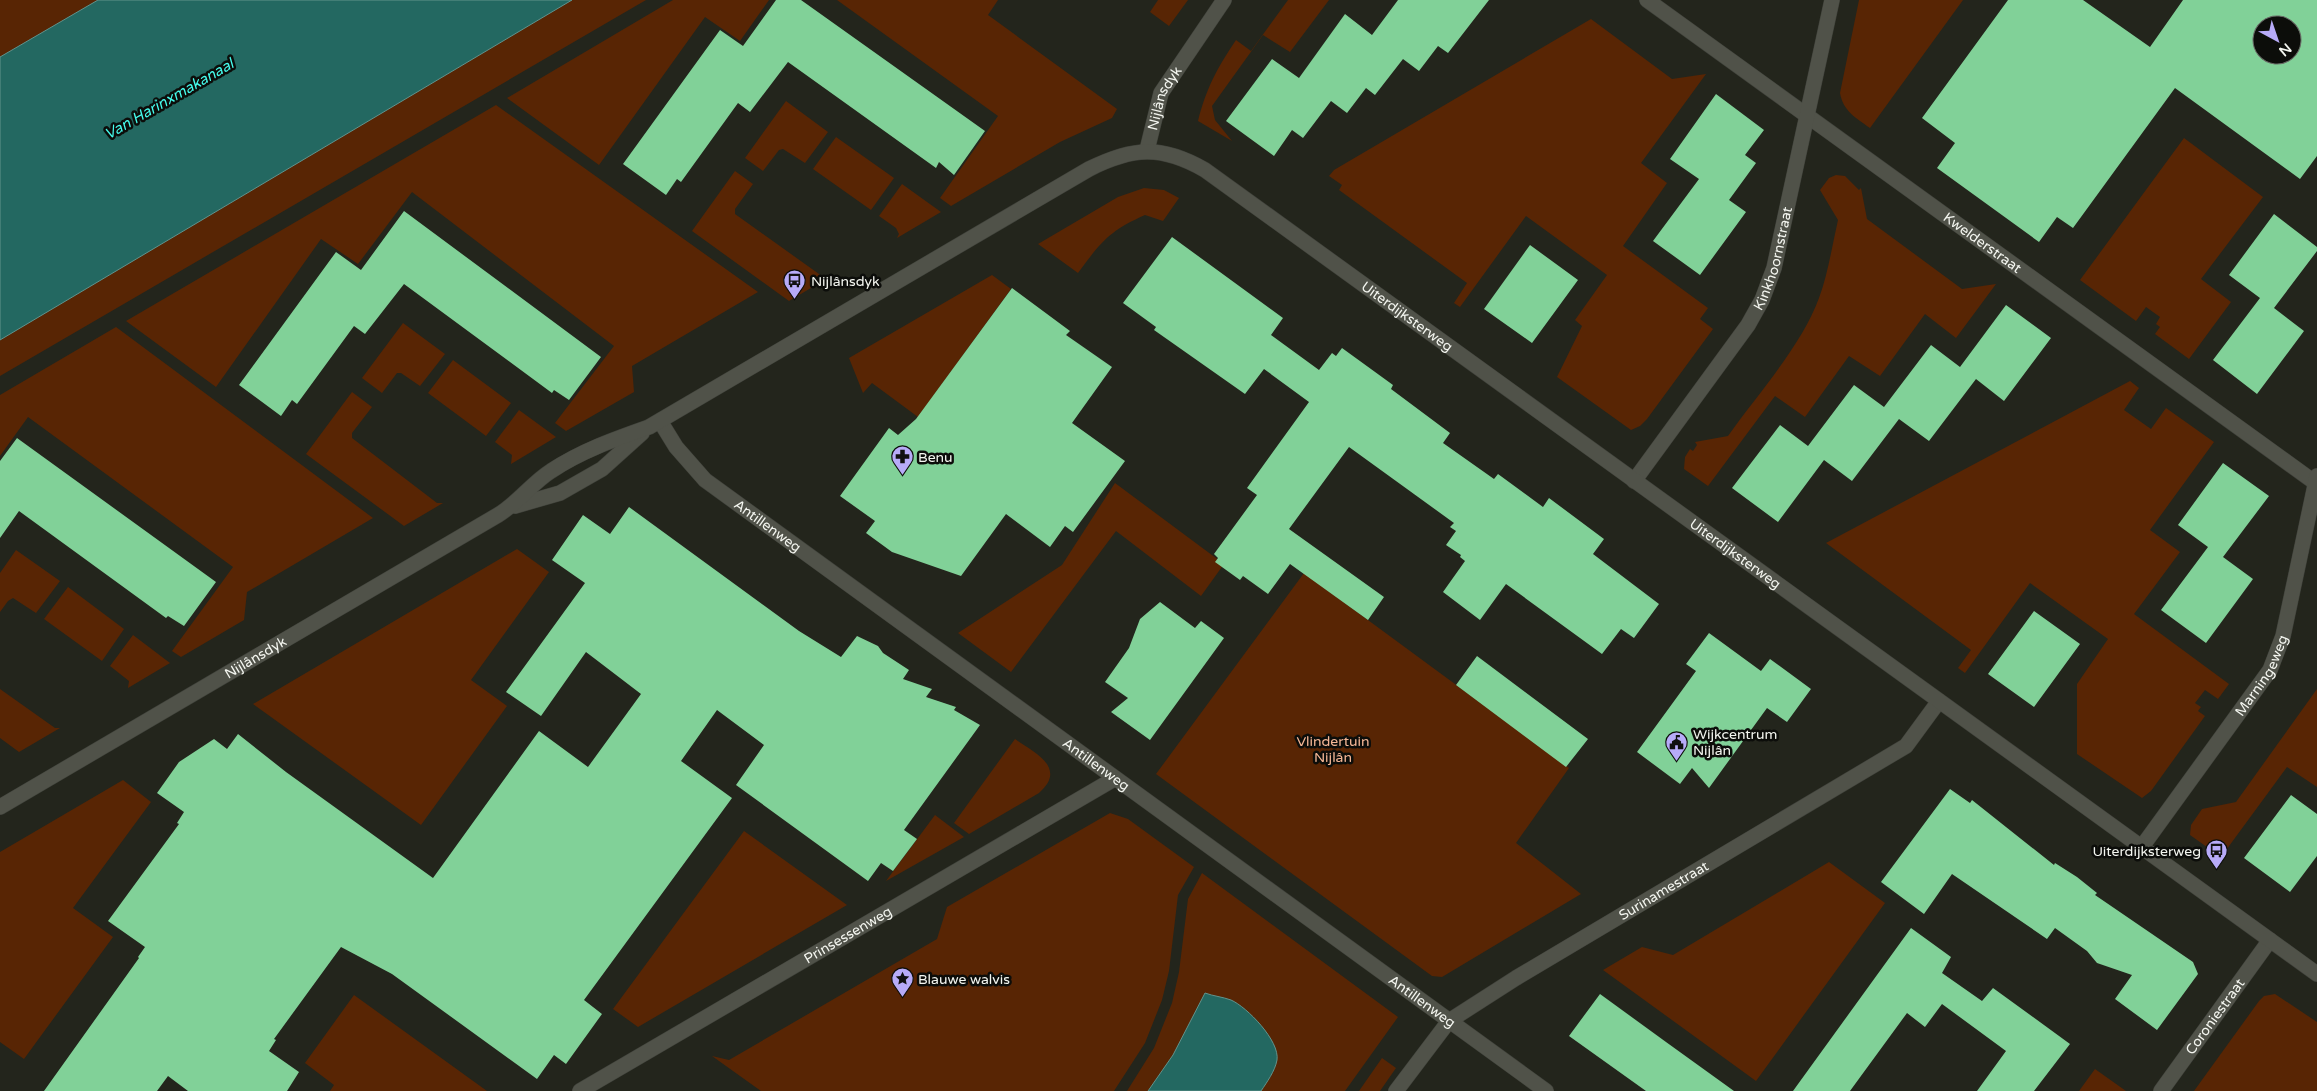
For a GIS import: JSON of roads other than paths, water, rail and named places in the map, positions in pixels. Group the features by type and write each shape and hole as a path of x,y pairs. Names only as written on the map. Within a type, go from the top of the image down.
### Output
{"street":[{"name":"Nijlânsdyk","path":"0,807 511,507 556,468 590,448 654,424 1089,169 1109,159 1147,150 1161,93 1224,0"},
{"name":"Kwelderstraat","path":"1646,0 2316,481"},
{"name":"Kinkhoornstraat","path":"1634,480 1748,325 1762,300 1774,268 1832,0"},
{"name":"Uiterdijksterweg","path":"1147,150 1168,153 1187,160 1204,170 2317,974"},
{"name":"Nijlânsdyk","path":"511,507 560,493 602,468 654,424"},
{"name":"Antillenweg","path":"654,424 704,480 1546,1091"},
{"name":"Marningeweg","path":"2141,848 2270,670 2283,636 2316,481"},
{"name":"Surinamestraat","path":"1396,1091 1449,1021 1516,978 1906,746 1939,701"},
{"name":"Prinsessenweg","path":"580,1091 1114,779"},
{"name":"Coroniestraat","path":"2161,1091 2270,940"}],"water":[{"name":"Van Harinxmakanaal","path":"98,0 572,0 0,340 0,57"},
{"path":"1205,993 1231,1000 1238,1004 1261,1026 1277,1052 1276,1064 1270,1076 1261,1091 1148,1091 1173,1055"}],"place":[{"name":"Nijlânsdyk","path":"795,300"},
{"name":"Benu","path":"902,476"},
{"name":"Wijkcentrum Nijlân","path":"1677,761"},
{"name":"Uiterdijksterweg","path":"2217,870"},
{"name":"Blauwe walvis","path":"902,998"}],"park label":[{"name":"Vlindertuin Nijlân","path":"1333,750"}]}
